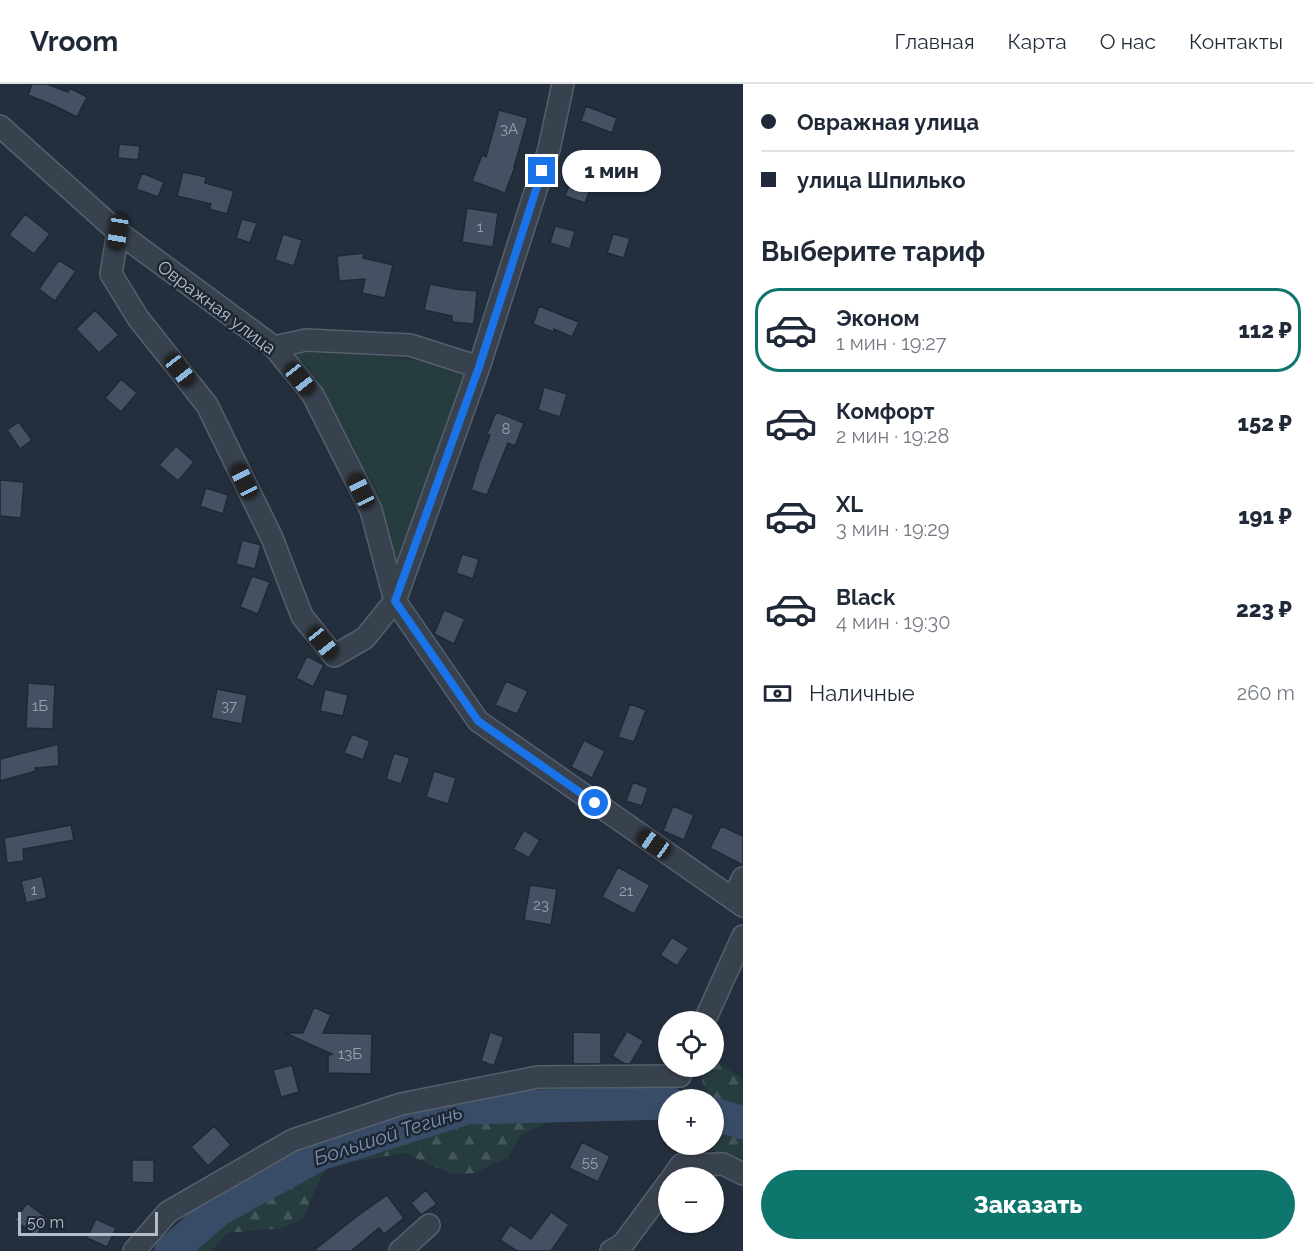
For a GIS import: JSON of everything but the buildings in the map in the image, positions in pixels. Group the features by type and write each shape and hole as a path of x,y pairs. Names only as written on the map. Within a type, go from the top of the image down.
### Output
{"street":[{"path":"118,232 111,274 138,318 207,405 273,538 302,616 334,656 365,638 395,601 479,367 549,149 563,84"},
{"name":"Овражная улица","path":"0,126 118,232 274,347 313,394 371,510 395,601 478,721 738,903"},
{"path":"274,347 306,340 410,345 479,367"},
{"path":"738,903 743,878"},
{"path":"709,1011 743,936"},
{"path":"135,1251 168,1212 292,1140 401,1104 538,1077 658,1074"},
{"path":"680,1167 681,1165 723,1164 743,1174"},
{"path":"611,1251 623,1244 658,1197"},
{"path":"400,1251 429,1225"}],"green space":[{"path":"292,353 396,357 469,373 395,567 372,491 354,447 324,393"},
{"path":"724,1067 743,1079 743,1158 724,1153 724,1089 706,1089 702,1081 703,1077 724,1077"},
{"path":"545,1081 673,1084 673,1089 658,1089 658,1098 646,1098 634,1119 549,1122 521,1134 508,1158 476,1173 452,1174 404,1153 353,1162 337,1161 351,1134 364,1125"},
{"path":"290,1147 307,1150 327,1167 317,1184 304,1218 282,1228 227,1233 211,1251 153,1251 184,1230 185,1212 218,1196"}],"waterway":[{"name":"Большой Тегинь","path":"171,1251 218,1210 320,1154 467,1108 658,1103"},
{"name":"Большой Тегинь","path":"724,1117 743,1123"}],"route":[{"path":"542,171 479,367 395,601 478,721 595,803"}]}
